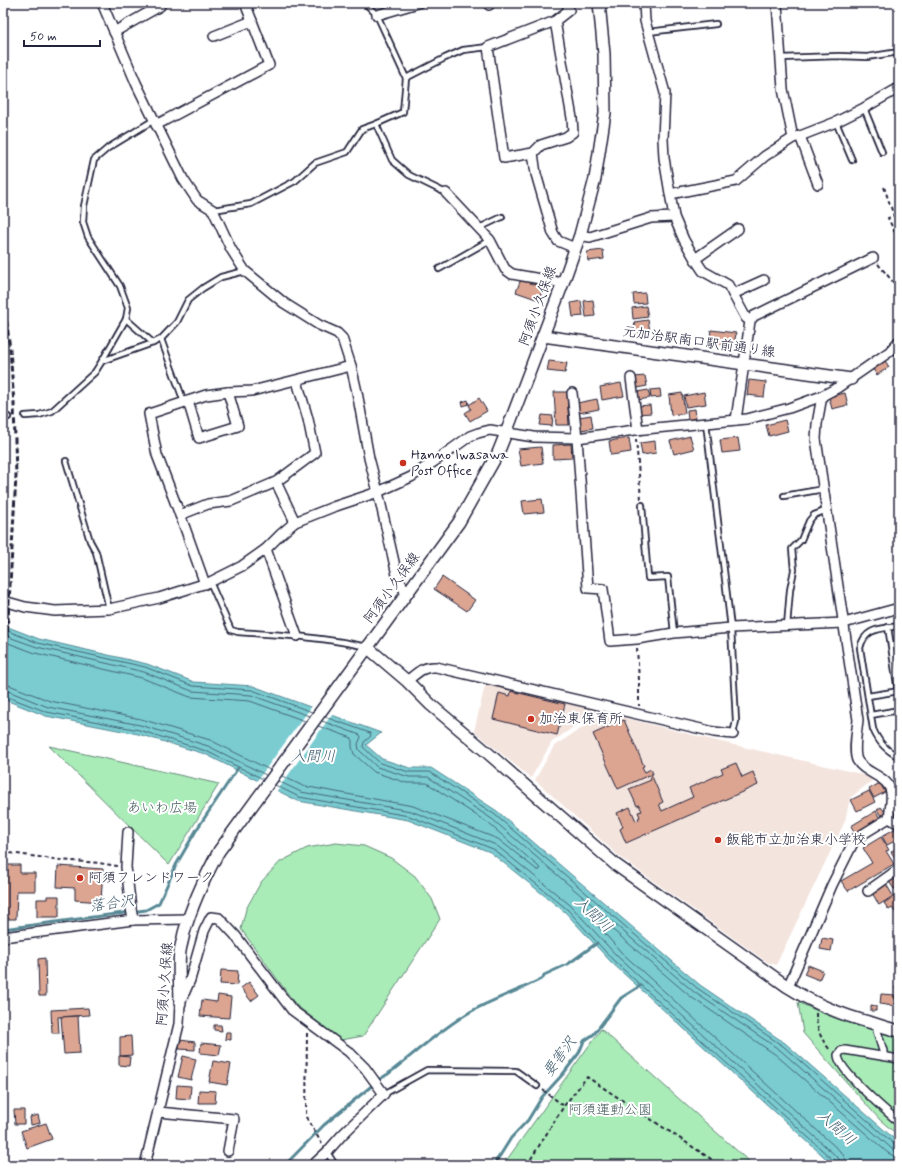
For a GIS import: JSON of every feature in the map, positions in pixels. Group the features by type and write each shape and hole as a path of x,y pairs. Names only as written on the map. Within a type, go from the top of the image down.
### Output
{"street":[{"path":"155,122 269,65 245,3"},
{"path":"377,15 418,3"},
{"path":"555,20 572,118 573,132 566,137 541,145 533,153 504,158 488,47 555,20 570,10 567,3"},
{"name":"阿須小久保線","path":"145,1165 179,1024 180,950 188,919 205,877 219,851 459,522 498,453 563,283 580,235 596,179 605,113 604,54 599,3"},
{"path":"644,3 645,21 665,93 663,138 664,158 674,216 684,240 703,271 728,285 746,318 750,321"},
{"path":"777,3 783,89 797,137 818,184"},
{"path":"105,4 114,32 136,83 183,179 197,200 213,210 231,249 246,271 284,303 319,325 340,335 358,392 369,458 397,575 406,594"},
{"path":"114,32 160,6"},
{"path":"214,36 252,21"},
{"path":"670,194 736,181 765,156 797,137 836,122 899,88"},
{"path":"533,153 536,174 553,233 558,241 575,248"},
{"path":"446,193 490,240 505,269 512,274 563,283"},
{"path":"580,235 590,237 651,218 674,216"},
{"path":"695,259 738,229"},
{"path":"736,420 750,321 754,316 873,258"},
{"path":"733,294 764,280"},
{"name":"元加治駅南口駅前通り線","path":"543,336 850,378"},
{"path":"4,601 25,607 55,611 109,609 159,598 207,583 242,566 266,549 295,522 378,492 411,477 474,434 490,430 534,437 577,438 637,430 747,419 789,408 822,396 837,388 889,352 899,341"},
{"path":"207,583 157,455 149,414 206,395 252,391 297,381 351,366"},
{"path":"631,378 637,430"},
{"path":"180,515 208,504 231,501 276,482 315,453 308,419 297,381"},
{"path":"186,402 199,438 238,426 228,392"},
{"path":"572,393 577,438 588,588 603,589 610,641 731,628 844,623 899,608"},
{"path":"822,396 816,439 858,720 856,751 857,760 865,769 887,783 892,792 889,818"},
{"path":"276,482 295,522"},
{"path":"266,549 297,636"},
{"path":"367,647 407,681 431,705 616,865 802,996 830,1010 851,1018 899,1030"},
{"path":"407,681 421,670 429,666 436,667 714,732 733,734"},
{"path":"889,818 899,824"},
{"path":"788,987 832,885 855,839 889,818"},
{"path":"128,832 126,867 132,915"},
{"path":"868,891 899,869"},
{"path":"3,937 132,915 188,919"},
{"path":"180,1003 190,980 204,931 211,917 219,918 235,935 292,1010 348,1052 368,1072 382,1091 327,1152 313,1165"},
{"path":"877,1031 883,1056"},
{"path":"899,1059 845,1050 839,1052 838,1057 838,1061 867,1094 899,1122"},
{"path":"158,1112 234,1119 228,1151"}],"lane":[{"path":"213,210 251,204 295,181 315,163 347,152 362,129 403,112 406,78 377,15 365,3"},
{"path":"648,32 716,24"},
{"path":"406,78 463,50 488,47"},
{"path":"781,58 839,56 867,57 899,52"},
{"path":"864,108 882,152"},
{"path":"25,416 39,415 52,411 95,372 126,319 128,308 120,286 88,237 83,222 84,206 94,160 108,148 155,122"},
{"path":"836,122 852,160"},
{"path":"376,124 392,160 409,175 446,193"},
{"path":"479,228 502,217"},
{"path":"439,268 490,240"},
{"path":"102,361 161,339 177,322 188,300 203,288 221,277 246,271"},
{"path":"126,319 153,343"},
{"path":"161,339 186,402"},
{"path":"706,423 731,628 736,721 733,734"},
{"path":"66,461 90,541 96,552 109,609"},
{"path":"784,496 824,489"},
{"path":"642,505 648,578 668,577 674,633"},
{"path":"788,626 790,590 794,570 792,549 801,540 809,521 814,515 827,510"},
{"path":"207,583 230,630 238,632 297,636 367,647"},
{"path":"899,626 876,629 868,633 862,639 860,648 873,729 884,748 899,757"},
{"path":"868,696 899,691 888,627"},
{"path":"871,715 899,710"},
{"path":"382,1091 427,1070 516,1071 537,1086"},
{"path":"327,1152 335,1165"}],"path":[{"path":"884,187 894,216 888,218 899,242"},
{"path":"873,258 899,289"},
{"path":"637,430 642,505"},
{"path":"637,639 639,715"},
{"path":"3,852 126,867"},
{"path":"818,1004 816,1008 816,1016 818,1030 823,1042 838,1057"},
{"path":"309,1022 307,1034 306,1117 320,1140"},
{"path":"527,1165 564,1106 587,1076 720,1165"},
{"path":"537,1086 564,1106"}],"shaded area":[{"name":"加治東保育所","path":"493,683 601,708 552,742 531,778 474,731 485,686"},
{"name":"飯能市立加治東小学校","path":"605,713 717,741 857,773 874,779 850,798 845,821 776,965 767,962 621,858 535,780 554,746"}],"green space":[{"name":"あいわ広場","path":"49,746 219,784 169,865"},
{"path":"336,843 364,846 391,858 415,876 432,899 440,919 363,1036 341,1040 296,1005 241,929 246,909 261,882 280,862 307,848"},
{"path":"798,1002 847,1022 899,1037 899,1136 880,1120 803,1033"},
{"name":"阿須運動公園","path":"601,1029 753,1165 503,1165"}],"water":[{"name":"入間川","path":"3,625 39,639 147,664 194,682 253,686 381,733 366,745 382,759 410,768 431,768 497,811 700,985 785,1043 899,1143 899,1165 833,1165 611,962 565,912 490,852 408,820 298,801 205,754 138,734 46,716 3,699"}],"pier":[{"path":"312,706 333,713 276,792 256,782"}],"building":[{"path":"603,250 604,259 588,261 587,252"},
{"path":"521,279 543,288 539,300 516,292"},
{"path":"645,293 646,303 634,304 633,294"},
{"path":"593,300 595,316 586,317 584,301"},
{"path":"581,301 583,316 573,317 571,303"},
{"path":"646,306 648,317 633,319 632,308"},
{"path":"648,320 650,331 636,333 634,322"},
{"path":"711,330 736,333 734,346 709,343"},
{"path":"899,351 899,360 895,355"},
{"path":"884,359 889,367 877,375 872,368"},
{"path":"549,361 567,363 565,373 547,371"},
{"path":"645,376 647,386 637,388 635,377"},
{"path":"749,380 766,382 764,397 747,395"},
{"path":"621,383 624,396 602,400 600,387"},
{"path":"660,389 661,397 651,398 650,390"},
{"path":"648,390 650,398 638,400 637,392"},
{"path":"554,392 567,392 569,425 556,425"},
{"path":"704,392 706,404 686,407 684,396"},
{"path":"682,393 685,413 671,415 669,395"},
{"path":"845,393 848,405 832,409 829,397"},
{"path":"479,398 487,411 470,421 465,413 471,409 469,405"},
{"path":"597,399 599,409 579,413 577,403"},
{"path":"468,400 469,404 463,406 462,402"},
{"path":"650,405 651,413 638,414 637,406"},
{"path":"695,409 696,418 688,420 687,410"},
{"path":"542,415 553,416 552,426 540,425"},
{"path":"591,415 593,428 581,430 579,417"},
{"path":"785,420 788,431 769,436 766,425"},
{"path":"690,436 694,449 674,454 670,441"},
{"path":"629,438 631,452 611,455 609,441"},
{"path":"738,438 740,451 722,453 720,440"},
{"path":"655,441 656,453 642,455 640,443"},
{"path":"571,444 572,458 553,459 553,445"},
{"path":"541,447 543,463 521,466 518,449"},
{"path":"542,499 544,512 524,514 522,501"},
{"path":"442,577 475,600 467,611 434,589"},
{"path":"511,691 565,704 557,735 493,719 499,693 510,696"},
{"path":"624,720 644,766 642,767 645,772 651,769 653,774 651,774 663,802 659,804 662,811 693,797 689,788 723,773 721,769 736,763 742,777 753,772 758,785 626,843 620,829 623,827 617,813 630,807 636,821 639,820 638,818 640,817 638,812 642,811 639,805 637,806 629,789 651,780 649,775 618,789 593,734"},
{"path":"880,783 885,792 874,798 869,789"},
{"path":"869,791 875,802 857,811 851,800"},
{"path":"881,807 885,812 881,816 877,810"},
{"path":"876,811 880,819 855,833 851,826"},
{"path":"898,827 899,843 897,840 887,845 882,836"},
{"path":"881,837 889,850 886,851 894,864 848,891 841,881 872,863 863,848"},
{"path":"899,846 899,861 898,861 891,852"},
{"path":"3,865 20,865 20,873 35,873 35,891 17,891 16,919 3,919"},
{"name":"阿須フレンドワーク","path":"58,866 103,869 101,902 75,900 75,888 57,887"},
{"path":"899,874 899,887 894,889 888,880"},
{"path":"885,882 893,896 879,905 871,891"},
{"path":"896,895 899,899 899,917 892,908 889,910 884,903"},
{"path":"47,896 59,896 59,917 37,917 37,899 47,899"},
{"path":"822,938 833,940 831,951 820,949"},
{"path":"45,958 46,996 39,996 38,959"},
{"path":"808,965 823,971 819,980 804,974"},
{"path":"221,970 238,971 237,985 220,984"},
{"path":"249,982 259,995 251,1001 241,988"},
{"path":"895,987 899,987 899,992 896,993"},
{"path":"881,994 895,995 893,1006 880,1004"},
{"path":"218,995 231,997 229,1018 200,1016 202,1000 217,1002"},
{"path":"871,1005 876,1006 876,1011 871,1011"},
{"path":"88,1008 89,1015 58,1017 59,1033 52,1033 51,1010"},
{"path":"78,1016 80,1053 64,1054 61,1017"},
{"path":"214,1025 221,1025 222,1031 214,1030"},
{"path":"226,1032 231,1032 231,1040 225,1039"},
{"path":"131,1036 132,1055 120,1056 120,1037"},
{"path":"180,1040 195,1042 195,1050 179,1049"},
{"path":"201,1043 221,1045 219,1055 200,1053"},
{"path":"119,1056 130,1057 129,1066 119,1065"},
{"path":"183,1056 196,1059 191,1080 178,1077"},
{"path":"213,1061 231,1064 227,1085 209,1082"},
{"path":"177,1085 191,1086 190,1099 176,1098"},
{"path":"199,1090 216,1091 215,1103 198,1103"},
{"path":"14,1110 24,1110 24,1124 15,1124"},
{"path":"38,1115 40,1123 31,1125 30,1117"},
{"path":"46,1123 52,1139 27,1148 21,1131"}],"waterway":[{"name":"落合沢","path":"3,929 146,910 159,903 176,865 197,829 238,768"},
{"path":"285,1165 324,1125 380,1079 449,1026 479,1007 525,987 543,978 544,975 568,964 597,943"},
{"name":"要害沢","path":"493,1165 511,1138 528,1120 542,1097 563,1074 579,1053 584,1041 594,1034 621,998 640,986"}],"railway":[{"path":"3,294 10,349 14,404 16,476 3,711"}],"place":[{"name":"Hanno Iwasawa Post Office","path":"403,463"},
{"name":"加治東保育所","path":"531,719"},
{"name":"飯能市立加治東小学校","path":"718,840"},
{"name":"阿須フレンドワーク","path":"80,878"}]}
